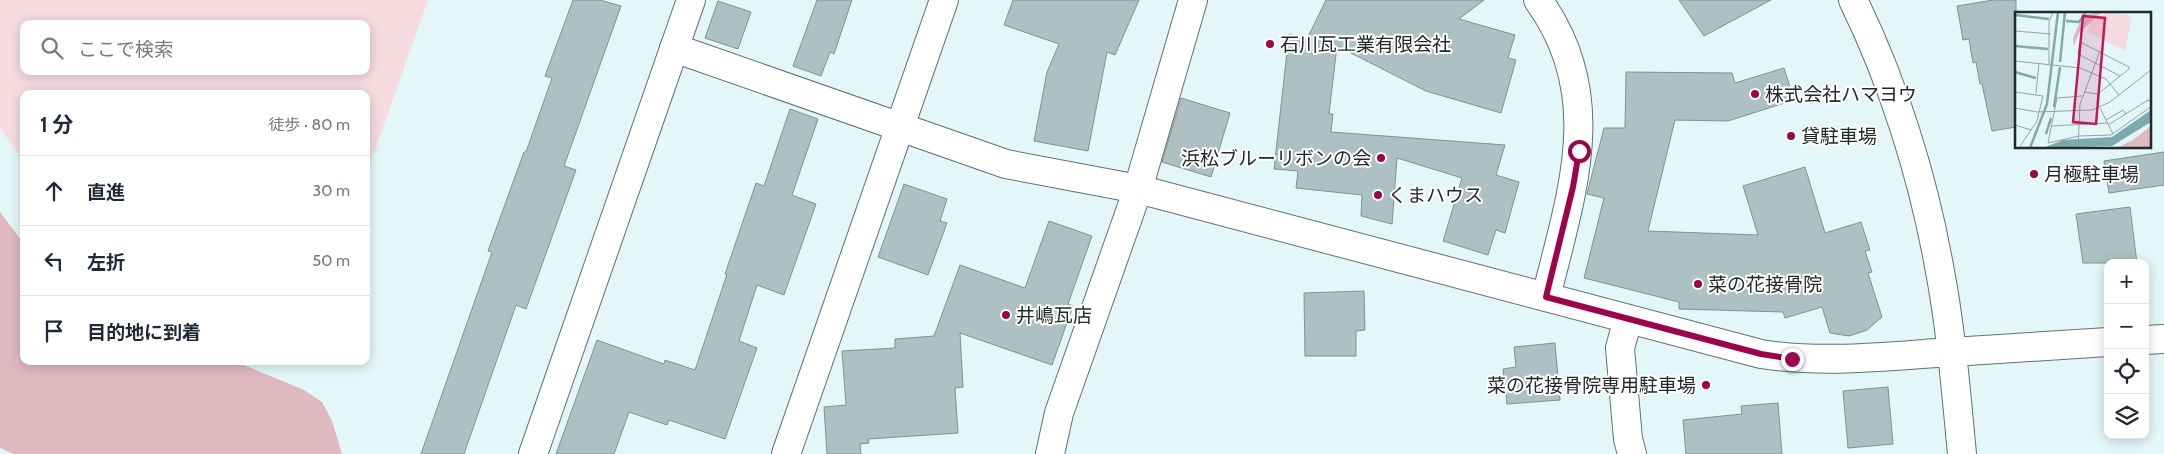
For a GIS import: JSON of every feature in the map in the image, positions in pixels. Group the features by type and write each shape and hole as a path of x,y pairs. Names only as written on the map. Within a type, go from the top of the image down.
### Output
{"street":[{"path":"533,454 691,0"},
{"path":"786,454 944,0"},
{"path":"1050,454 1059,413 1138,189 1193,0"},
{"path":"1538,0 1546,11 1562,43 1574,78 1580,114 1579,151 1573,187 1546,297"},
{"path":"1853,0 1893,98 1920,181 1939,266 1952,352 1962,454"},
{"path":"674,48 1006,164 1138,189 1761,354 1792,359 1823,360 2104,342"},
{"path":"1628,319 1620,348 1628,439 1632,454"},
{"path":"2149,340 2164,338"}],"shaded area":[{"path":"0,0 428,0 370,165 370,90 20,90 20,156 0,128"},
{"path":"0,212 20,239 20,365 244,365 304,390 322,402 332,421 342,454 14,454 0,448"}],"building":[{"path":"573,0 600,0 621,6 564,166 576,170 526,309 516,305 464,454 421,454 492,252 488,251 552,78 545,76"},
{"path":"817,0 852,0 834,54 830,52 821,76 793,66"},
{"path":"1013,0 1139,0 1115,55 1107,52 1088,151 1034,141 1047,72 1059,44 1004,25"},
{"path":"1326,0 1484,0 1459,19 1515,35 1508,58 1516,60 1501,113 1426,91 1337,46 1329,114 1333,114 1331,132 1505,145 1496,175 1519,182 1505,233 1496,230 1488,255 1443,241 1462,178 1397,158 1392,224 1361,216 1362,195 1296,188 1298,171 1274,169 1289,34 1307,39"},
{"path":"1679,0 1771,0 1704,36"},
{"path":"1993,0 2016,0 2015,127 1992,131 1976,62 1973,63 1969,39 1963,40 1957,6"},
{"path":"718,1 751,12 738,49 705,38"},
{"path":"1784,68 1794,100 1728,121 1675,120 1648,231 1758,235 1743,186 1805,167 1825,233 1861,222 1870,250 1865,251 1872,272 1868,273 1882,317 1867,330 1849,336 1830,333 1822,307 1785,318 1783,312 1679,309 1679,302 1584,278 1604,198 1587,194 1604,128 1625,128 1626,72 1732,73 1735,83"},
{"path":"1181,98 1230,113 1211,177 1162,162"},
{"path":"790,109 818,119 792,195 816,204 784,295 757,285 739,341 757,348 725,439 669,420 667,425 629,412 614,454 556,454 597,340 664,364 665,360 695,370 756,183 764,186"},
{"path":"2164,152 2164,185 2109,193 2104,161"},
{"path":"904,184 947,199 940,221 947,223 928,275 878,257"},
{"path":"2130,207 2136,259 2104,259 2104,263 2083,263 2076,214"},
{"path":"1049,221 1092,236 1068,304 1073,306 1052,365 960,333 963,387 955,388 958,433 868,439 869,443 860,444 861,454 827,454 824,407 846,405 842,351 895,348 895,339 934,336 960,265 1025,288"},
{"path":"1364,291 1365,330 1356,331 1356,356 1305,356 1304,293"},
{"path":"1555,343 1560,400 1507,404 1503,369 1516,367 1514,347"},
{"path":"1888,387 1893,444 1848,448 1843,391"},
{"path":"1778,403 1782,454 1686,454 1683,420 1742,414 1741,406"}],"place":[{"name":"石川瓦工業有限会社","path":"1270,44"},
{"name":"株式会社ハマヨウ","path":"1755,94"},
{"name":"貸駐車場","path":"1791,136"},
{"name":"浜松ブルーリボンの会","path":"1381,158"},
{"name":"月極駐車場","path":"2034,174"},
{"name":"くまハウス","path":"1378,195"},
{"name":"菜の花接骨院","path":"1698,284"},
{"name":"井嶋瓦店","path":"1006,315"},
{"name":"菜の花接骨院専用駐車場","path":"1706,385"}],"route":[{"path":"1579,151 1573,187 1546,297 1761,354 1792,359"}]}
